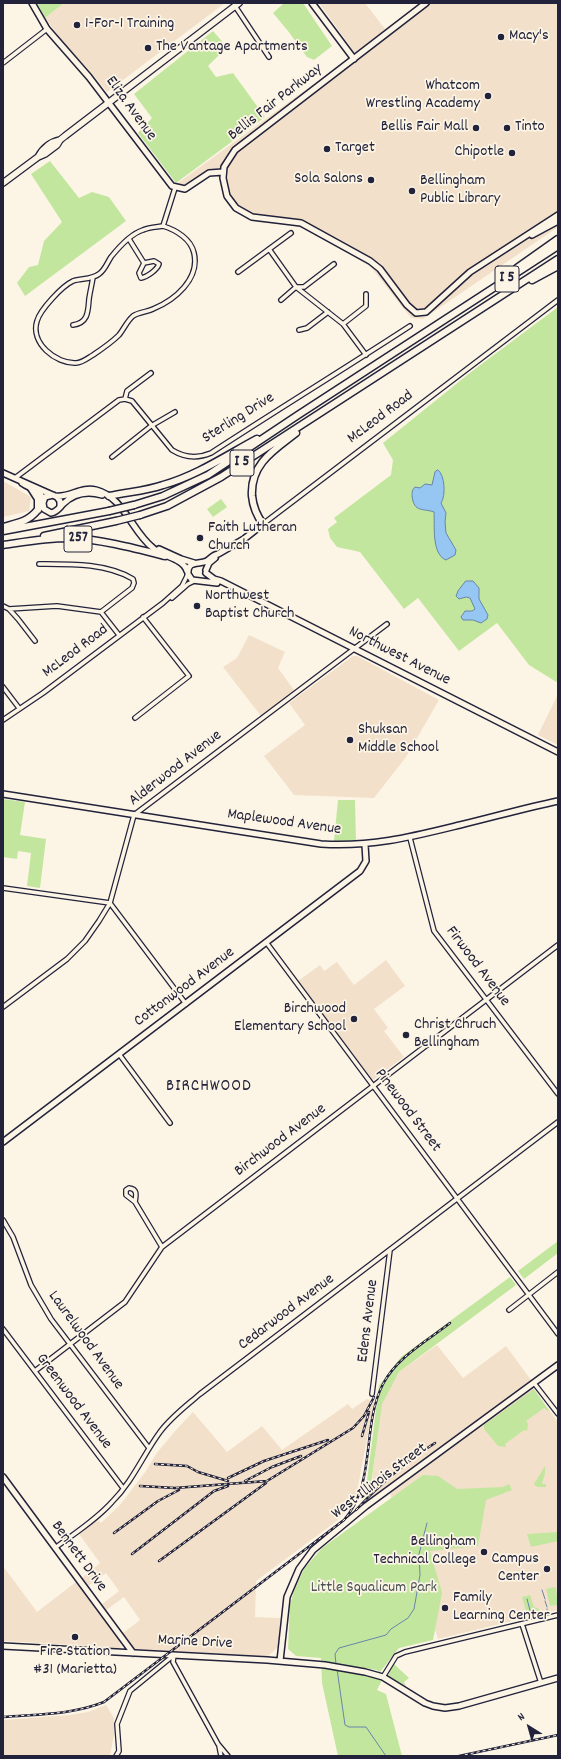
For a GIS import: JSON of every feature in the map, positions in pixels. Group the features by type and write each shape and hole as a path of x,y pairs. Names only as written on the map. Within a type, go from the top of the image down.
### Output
{"highway":[{"path":"455,312 558,239"},
{"name":"I 5","path":"3,532 134,505 168,494 208,475 558,246"},
{"name":"I 5","path":"3,545 116,521 167,506 206,486 558,259"},
{"path":"481,309 558,266"},
{"path":"263,524 256,512 252,498 253,481 258,466 272,451 339,401"},
{"path":"109,496 145,490 173,482 219,460 298,415"},
{"path":"31,488 38,499 37,512"},
{"path":"3,527 25,521 37,512 43,503"},
{"name":"257","path":"3,545 58,539 83,539 140,549 165,556"}],"main road":[{"path":"3,183 38,157 42,150 53,141 60,140 237,5"}],"street":[{"name":"Eliza Avenue","path":"32,3 47,29 89,77 168,183 175,188"},
{"path":"312,3 354,60"},
{"name":"Bellis Fair Parkway","path":"223,172 227,161 242,144 354,60 426,3"},
{"path":"237,5 269,57"},
{"path":"3,63 47,29"},
{"path":"164,226 175,188 185,189 209,173 223,172 225,190 236,208 252,217 301,223 370,262 380,269 407,305 416,313 426,312 470,272 558,215"},
{"path":"517,242 530,237 558,220"},
{"path":"164,226 176,231 191,245 194,251 194,270 188,282 176,294 158,307 135,315 113,341 87,359 78,363 62,361 43,348 35,332 36,322 39,315 50,302 72,282 99,274 109,259 129,239 142,230 164,226"},
{"path":"238,272 291,233"},
{"path":"129,239 144,263"},
{"path":"269,249 296,287 343,324 366,355"},
{"path":"156,261 159,264 158,267 142,278 139,273 144,263 156,261"},
{"path":"281,300 296,287 304,287 334,264"},
{"path":"73,325 80,324 86,318 90,309 89,299 93,277"},
{"path":"343,324 366,306 366,294"},
{"name":"McLeod Road","path":"197,563 204,562 244,539 558,300"},
{"path":"299,330 307,328 328,312"},
{"name":"Sterling Drive","path":"125,399 132,402 172,450 181,455 204,456 211,453 302,394 335,376 410,326"},
{"path":"18,480 119,400 125,399 127,392 151,373"},
{"path":"112,456 151,426 175,412"},
{"path":"3,473 39,492 43,497 45,510 51,513 57,511 70,498 86,493 102,495 119,506"},
{"path":"18,480 54,495 65,497 77,491 89,489 96,490 109,496 119,506 149,544 165,556 180,562 185,566 191,579 198,580 206,572 204,566 181,559 149,544"},
{"path":"43,503 47,496 54,495"},
{"path":"54,495 60,501 60,508"},
{"name":"McLeod Road","path":"206,572 209,563 218,554"},
{"path":"188,573 189,566 197,563"},
{"path":"39,564 82,564 117,573 133,579 134,583 132,588 102,612"},
{"name":"Northwest Avenue","path":"206,572 214,579 221,581 558,752"},
{"name":"McLeod Road","path":"163,603 182,586 188,573"},
{"name":"McLeod Road","path":"3,720 44,692 143,617 180,592 188,584 198,580"},
{"name":"Northwest Avenue","path":"198,580 228,585"},
{"path":"3,606 9,609 35,641"},
{"path":"9,609 57,606 102,612 119,635"},
{"path":"135,718 189,676 143,617"},
{"name":"Alderwood Avenue","path":"3,1007 67,959 84,941 110,903 134,815 387,624"},
{"path":"3,686 19,708"},
{"name":"Maplewood Avenue","path":"3,794 321,844 365,845 410,838 558,801"},
{"name":"Firwood Avenue","path":"410,838 434,931 558,1094"},
{"name":"Cottonwood Avenue","path":"3,1142 360,871 366,861 365,845"},
{"path":"3,888 110,903 186,1004"},
{"name":"Pinewood Street","path":"266,942 558,1334"},
{"name":"Birchwood Avenue","path":"35,1371 125,1302 162,1246 558,945"},
{"path":"119,1054 170,1123"},
{"name":"Cedarwood Avenue","path":"55,1548 113,1502 140,1467 160,1431 172,1418 200,1394 558,1122"},
{"path":"135,1202 162,1246"},
{"name":"Laurelwood Avenue","path":"3,1220 13,1237 38,1297 51,1318 150,1448"},
{"name":"Edens Avenue","path":"372,1394 390,1250"},
{"path":"509,1310 558,1272"},
{"name":"Greenwood Avenue","path":"3,1329 123,1488"},
{"name":"West Illinois Street","path":"280,1661 287,1598 299,1569 313,1550 382,1494 558,1365"},
{"path":"534,1383 558,1414"},
{"name":"Bennett Drive","path":"3,1477 133,1652"},
{"path":"383,1677 396,1656 405,1652 558,1615"},
{"path":"522,1624 541,1683"},
{"name":"Marine Drive","path":"3,1646 133,1652 309,1663 365,1672 383,1677 425,1703 445,1708 459,1706 558,1678"},
{"path":"174,1655 174,1662 218,1744 228,1756"},
{"path":"116,1756 119,1751 117,1724 130,1690 174,1655"},
{"path":"218,1744 221,1756"}],"shaded area":[{"path":"64,3 225,3 107,92 63,42 45,18"},
{"name":"Bellis Fair Mall","path":"319,3 365,3 385,29 419,3 558,3 558,227 423,319 411,318 370,266 305,229 289,225 257,222 238,213 229,206 222,193 219,179 219,168 205,172 187,185 182,186 178,183 355,53"},
{"path":"3,481 31,497 29,511 3,517"},
{"path":"249,635 285,652 278,668 294,690 261,716 223,667 237,658"},
{"name":"Shuksan Middle School","path":"353,656 357,656 439,700 406,757 374,798 294,795 264,756 305,725 289,703"},
{"path":"558,694 558,745 538,735"},
{"name":"Birchwood Elementary School","path":"386,960 405,986 374,1009 388,1028 384,1031 404,1057 373,1080 298,981 320,965 324,971 337,962 354,985"},
{"path":"437,1345 463,1378 506,1346 531,1380 370,1499 381,1403 399,1372"},
{"name":"Bellingham Technical College","path":"533,1388 558,1422 558,1610 438,1639 390,1493"},
{"path":"367,1399 374,1402 356,1495 349,1507 338,1520 256,1581 255,1617 280,1618 279,1646 268,1656 134,1649 123,1633 140,1620 124,1597 105,1611 101,1605 119,1591 106,1573 88,1586 82,1578 100,1563 79,1534 98,1520 101,1523 120,1505 146,1471 156,1454 193,1412 227,1452 262,1426 282,1450 348,1404 352,1409"},
{"path":"3,1566 37,1612 76,1582 119,1641 121,1647 118,1649 3,1641"},
{"path":"106,1705 114,1718 114,1734 110,1756 3,1756 3,1720 70,1715 88,1712"}],"green space":[{"path":"37,3 64,3 45,18"},
{"path":"284,3 303,3 332,46 314,60 307,57 273,13"},
{"path":"213,31 227,47 208,66 216,77 233,73 265,117 176,183 138,133 152,118 134,94"},
{"path":"50,161 79,198 92,192 109,197 126,221 25,296 17,283 29,267 38,265 44,241 62,222 31,174"},
{"path":"558,307 558,683 529,665 497,623 459,651 418,598 404,609 360,552 337,547 330,538 328,529 337,522 334,518 391,475 393,460 383,443 471,372"},
{"path":"221,499 227,507 213,517 207,509"},
{"path":"3,799 25,802 20,835 46,839 40,888 27,886 31,853 18,851 17,859 3,857"},
{"path":"338,800 355,800 356,842 334,841"},
{"path":"558,1241 558,1253 524,1279 518,1271"},
{"path":"510,1277 516,1285 399,1372 382,1404 369,1500 364,1504 379,1386 377,1388 401,1357"},
{"path":"534,1389 550,1412 544,1408 526,1421 528,1424 527,1431 524,1430 505,1444 506,1447 498,1446 484,1429 484,1425"},
{"path":"545,1466 545,1474 542,1483 546,1484 546,1487 537,1487 534,1484"},
{"name":"Little Squalicum Park","path":"423,1475 438,1476 457,1489 503,1487 509,1484 512,1490 486,1500 478,1546 430,1551 442,1593 433,1640 399,1648 380,1672 377,1670 354,1667 353,1673 382,1680 377,1690 386,1694 402,1756 338,1756 322,1683 321,1658 296,1656 288,1649 290,1605 294,1591 304,1569 322,1548"},
{"path":"558,1532 558,1541 531,1547 527,1534"},
{"path":"556,1588 558,1605 550,1606 546,1589"},
{"path":"530,1595 534,1607 539,1609 540,1614 524,1618 523,1616 527,1614 522,1597"},
{"path":"394,1664 409,1678 404,1682 406,1686 388,1676"}],"water":[{"path":"438,470 442,476 444,486 444,496 441,503 446,513 446,533 456,550 455,555 446,560 441,557 436,545 434,512 417,507 412,496 412,491 415,487 420,488 425,484 432,485 435,472"},
{"path":"466,581 473,581 479,588 479,599 488,615 487,619 481,623 473,620 463,620 461,617 465,611 472,611 475,609 470,598 466,597 459,599 456,596"}],"waterway":[{"path":"336,1664 335,1654 339,1648 386,1635 391,1629 408,1618 414,1609 420,1575 419,1554 427,1523"},
{"path":"542,1590 545,1599"},
{"path":"527,1599 531,1614"},
{"path":"545,1601 547,1607"},
{"path":"547,1609 548,1613"},
{"path":"337,1669 345,1725 349,1727 366,1727 386,1756"}],"railway":[{"path":"3,1717 67,1712 104,1702 344,1520 354,1505 361,1489 365,1472 372,1418 376,1401 383,1384 389,1374 404,1358 450,1323"},
{"path":"140,1486 175,1488 267,1481 353,1428 364,1416 374,1397"},
{"path":"362,1436 369,1412"},
{"path":"228,1478 264,1461 328,1440"},
{"path":"356,1510 414,1457 435,1443"},
{"path":"245,1481 272,1467 301,1456"},
{"path":"155,1464 187,1466 198,1472 228,1481"},
{"path":"159,1561 266,1483"},
{"path":"132,1554 214,1491 228,1486"},
{"path":"114,1533 158,1501 179,1490"},
{"path":"459,1756 558,1735"}],"place":[{"name":"1-For-1 Training","path":"77,25"},
{"name":"Macy's","path":"501,37"},
{"name":"The Vantage Apartments","path":"148,48"},
{"name":"Whatcom Wrestling Academy","path":"488,96"},
{"name":"Bellis Fair Mall","path":"476,128"},
{"name":"Tinto","path":"507,128"},
{"name":"Target","path":"327,149"},
{"name":"Chipotle","path":"512,153"},
{"name":"Sola Salons","path":"371,180"},
{"name":"Bellingham Public Library","path":"412,191"},
{"name":"Faith Lutheran Church","path":"200,538"},
{"name":"Northwest Baptist Church","path":"197,606"},
{"name":"Shuksan Middle School","path":"350,740"},
{"name":"Birchwood Elementary School","path":"354,1019"},
{"name":"Christ Chruch Bellingham","path":"406,1035"},
{"name":"Bellingham Technical College","path":"484,1552"},
{"name":"Campus Center","path":"547,1569"},
{"name":"Family Learning Center","path":"445,1608"},
{"name":"Fire Station #31 (Marietta)","path":"75,1637"}],"district":[{"name":"BIRCHWOOD","path":"209,1088"}]}
